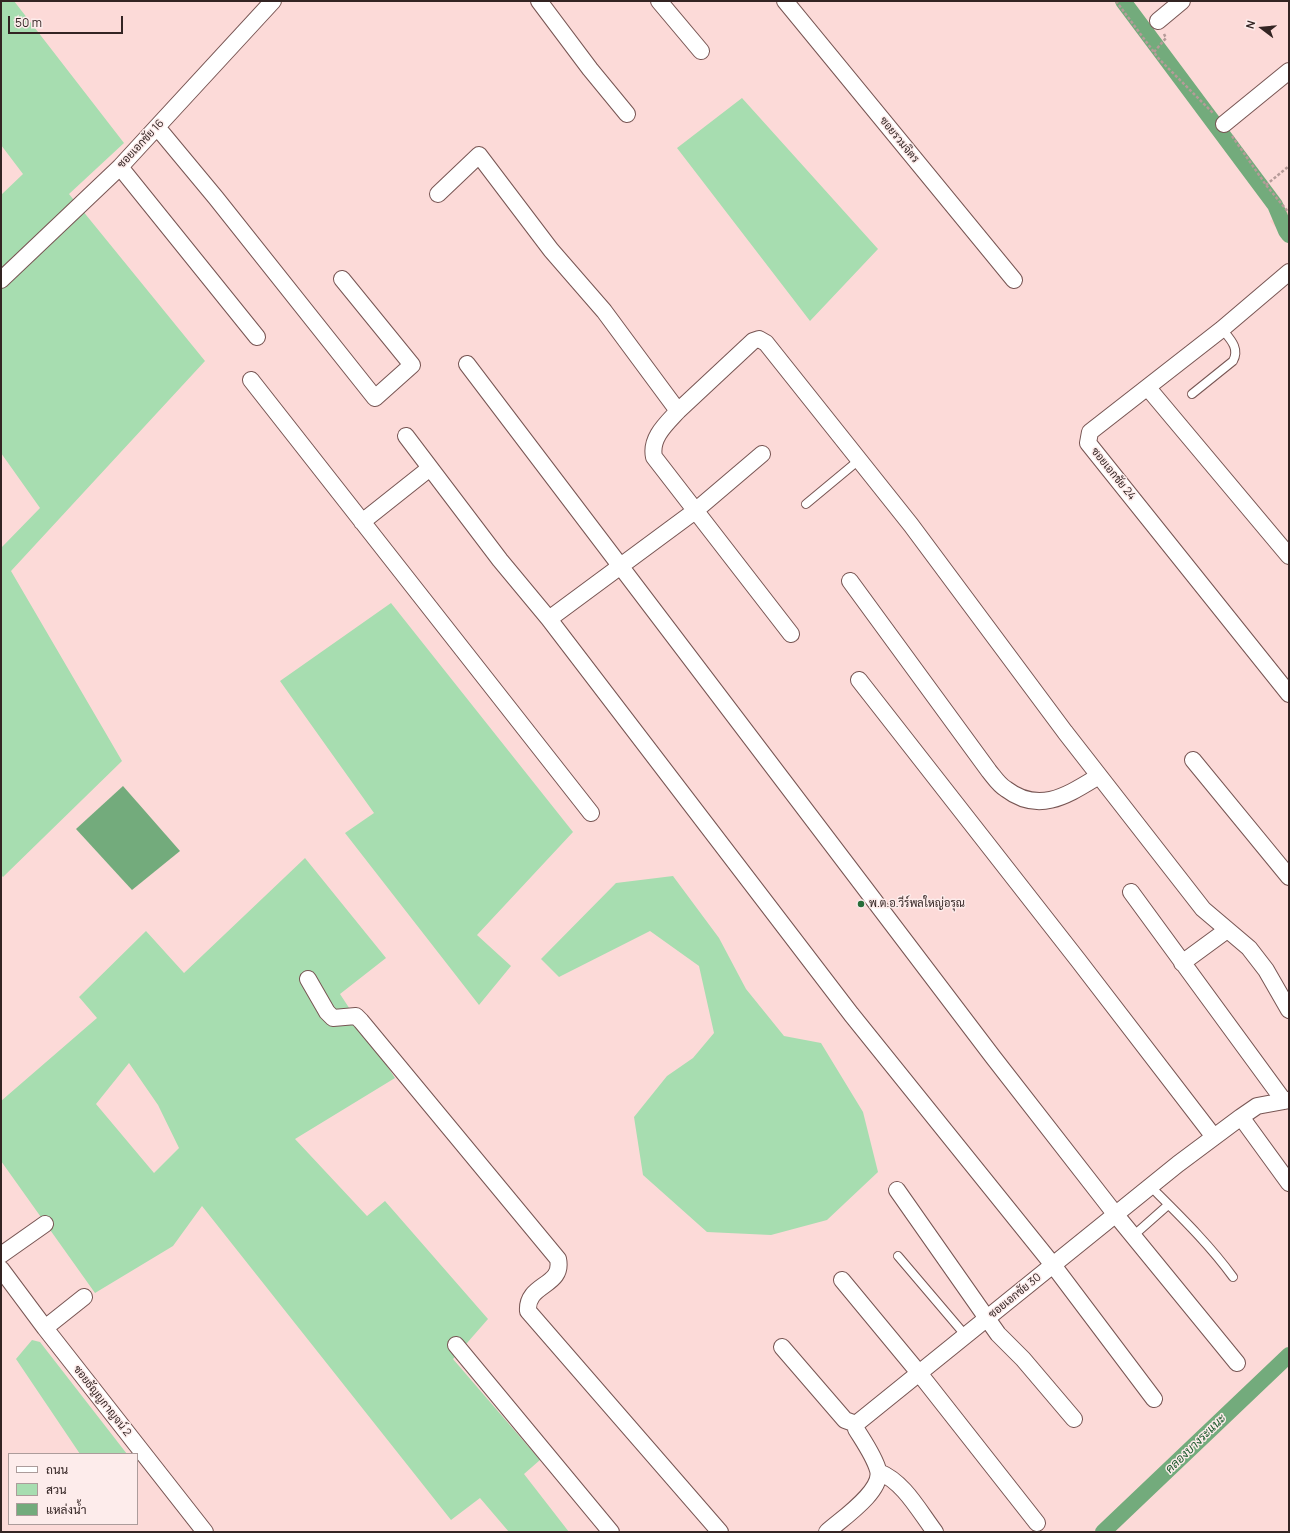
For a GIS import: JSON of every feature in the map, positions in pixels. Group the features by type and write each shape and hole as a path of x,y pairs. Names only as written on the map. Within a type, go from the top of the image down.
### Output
{"street":[{"name":"ซอยเอกชัย 16","path":"1,280 120,167 273,1"},
{"path":"539,1 590,69 627,114"},
{"path":"659,1 701,51"},
{"name":"ซอยรวมจิตร","path":"785,1 1014,280"},
{"path":"1158,21 1182,1"},
{"path":"1224,124 1289,71"},
{"path":"157,127 216,198 375,398 412,365 342,278"},
{"path":"438,194 479,155 551,250 604,311 678,411"},
{"path":"120,167 257,337"},
{"name":"ซอยเอกชัย 24","path":"1289,272 1222,329 1090,432 1088,443 1289,694"},
{"path":"791,634 654,457 653,449 654,441 678,411 753,340 759,339 766,343 910,525 1099,776 1203,909 1249,948 1289,1010"},
{"path":"466,364 993,1057 1116,1215 1237,1363"},
{"path":"251,380 591,813"},
{"path":"1148,388 1289,556"},
{"path":"406,436 500,560 549,619 851,1014 1053,1265 1154,1399"},
{"path":"549,619 695,511 762,454"},
{"path":"362,522 430,468"},
{"path":"850,581 989,771 1005,789 1022,799 1039,801 1064,797 1099,776"},
{"path":"859,680 1214,1137"},
{"path":"1193,760 1289,877"},
{"path":"1131,892 1182,963 1287,1100"},
{"path":"1182,963 1227,930"},
{"path":"308,979 327,1012 333,1018 356,1016 361,1021 558,1259 560,1267 557,1275 531,1295 528,1303 528,1311 720,1532"},
{"name":"ซอยเอกชัย 30","path":"856,1424 1214,1137 1257,1106 1287,1100"},
{"path":"1241,1117 1289,1183"},
{"path":"897,1190 998,1334 1023,1359 1074,1419"},
{"path":"1,1256 45,1224"},
{"name":"ซอยธัญญกาญจน์ 2","path":"1,1269 45,1328 205,1532"},
{"path":"842,1280 919,1374 1036,1523"},
{"path":"45,1328 84,1297"},
{"path":"456,1345 611,1532"},
{"path":"782,1347 845,1420 856,1424 856,1429 879,1472 890,1477 900,1486 935,1532"},
{"path":"827,1532 869,1496 877,1483 879,1472"}],"lane":[{"path":"1192,394 1233,361 1236,356 1236,351 1232,341 1222,329"},
{"path":"806,504 859,460"},
{"path":"1151,1187 1216,1255 1233,1277"},
{"path":"1133,1236 1168,1204"},
{"path":"898,1256 966,1336"}],"path":[{"path":"1116,1 1159,59 1224,124 1266,185 1289,213"},
{"path":"1266,185 1289,166"}],"shaded area":[{"path":"1289,207 1289,243 1270,221"}],"green space":[{"path":"1,1 14,1 124,143 69,194 205,361 11,571 122,761 3,877 1,875 1,548 40,508 1,453 1,195 23,174 1,145"},
{"path":"742,98 878,249 810,321 677,148"},
{"path":"391,603 573,832 477,935 511,966 479,1005 345,833 374,813 280,681"},
{"path":"305,858 386,958 340,994 395,1078 295,1139 367,1216 385,1201 488,1319 453,1359 540,1460 524,1474 569,1532 509,1532 480,1498 451,1520 202,1206 173,1246 95,1293 1,1161 1,1101 97,1018 79,997 146,931 184,973","holes":["129,1063 158,1105 179,1148 154,1173 96,1104"]},
{"path":"673,876 719,938 746,989 784,1036 821,1043 863,1112 878,1172 827,1220 771,1235 707,1232 643,1175 634,1117 667,1076 693,1058 714,1033 699,966 650,931 559,977 541,959 616,883"},
{"path":"32,1340 40,1342 126,1453 79,1453 16,1359"}],"water":[{"path":"123,786 180,851 132,890 76,829"}],"waterway":[{"path":"1123,1 1275,205 1289,235"},
{"name":"คลองบางระแนะ","path":"1103,1532 1289,1355"}],"place":[{"name":"พ.ต.อ.วีร์พลใหญ่อรุณ","path":"861,904"}]}
